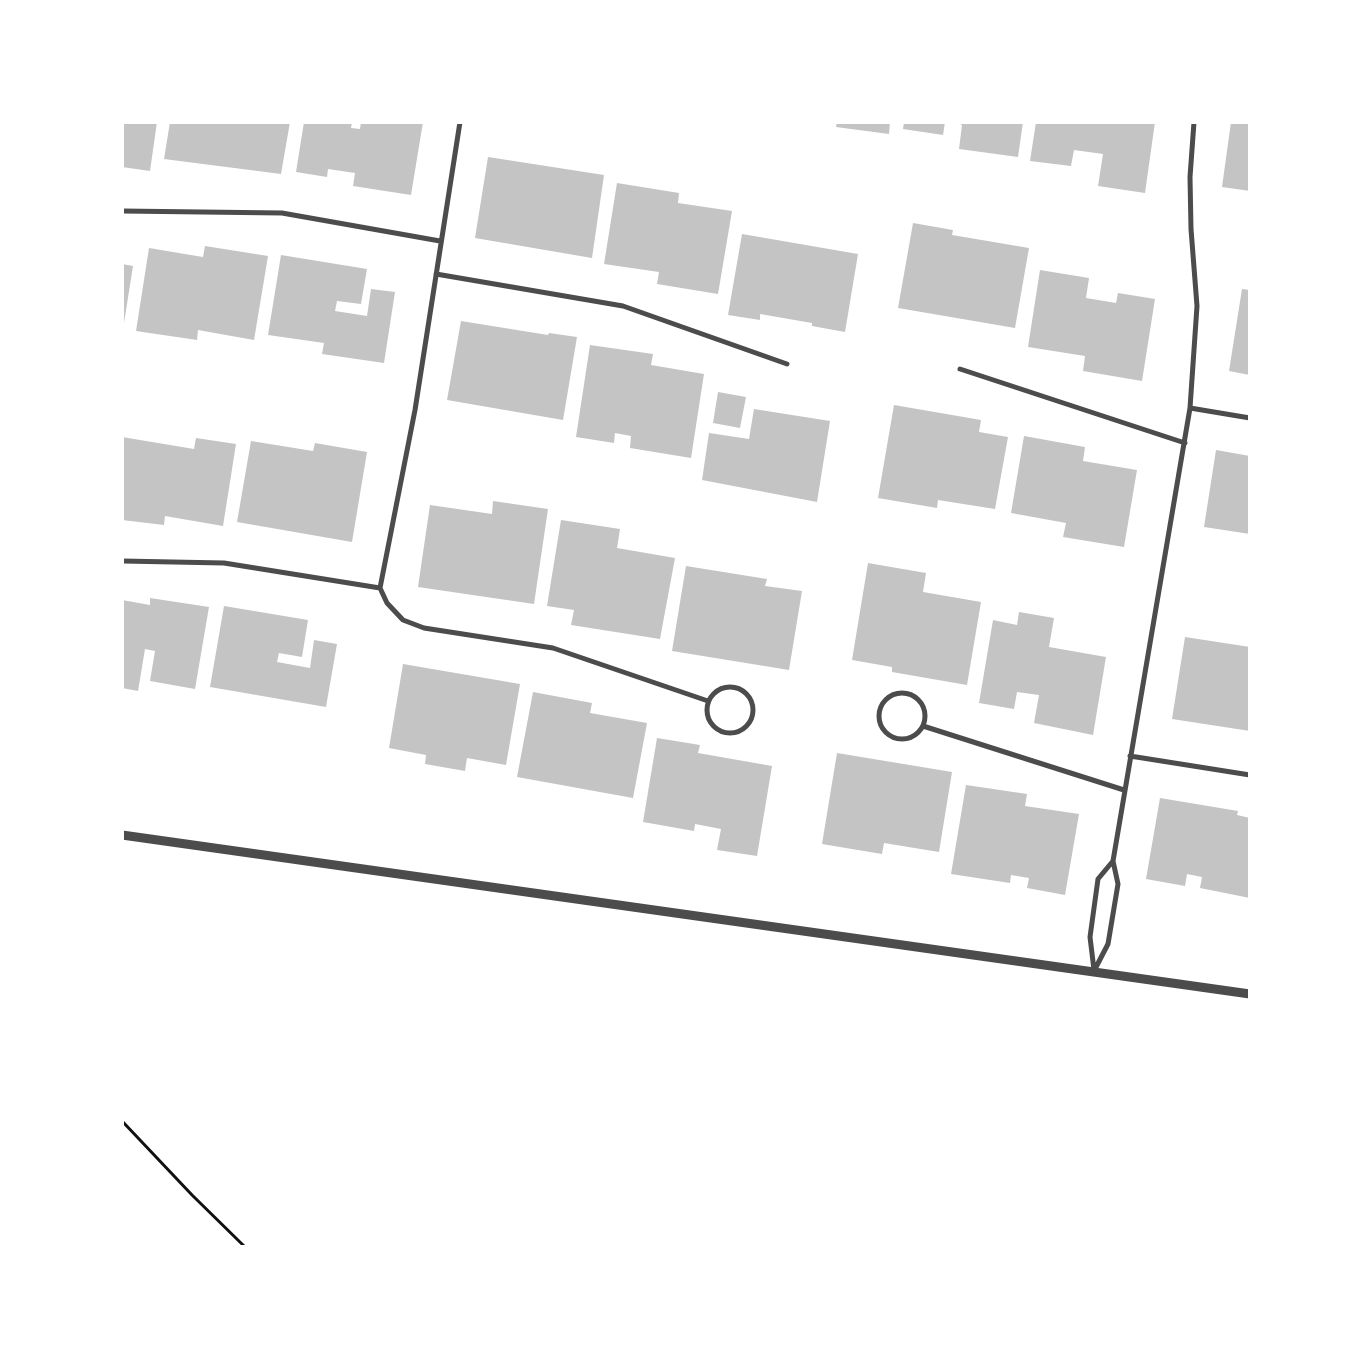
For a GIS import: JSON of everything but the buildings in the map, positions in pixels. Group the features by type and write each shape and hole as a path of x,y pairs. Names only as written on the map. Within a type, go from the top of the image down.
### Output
{"street":[{"path":"460,122 415,410 380,588 387,603 403,620 424,628 553,648 708,701"},
{"path":"1094,971 1108,944 1118,884 1113,861 1190,408 1197,306 1191,229 1190,176 1194,122"},
{"path":"122,211 282,213 440,241"},
{"path":"436,274 623,306 787,364"},
{"path":"960,369 1185,443"},
{"path":"1190,408 1250,418"},
{"path":"122,561 224,563 380,588"},
{"path":"731,686 745,692 753,704 752,718 742,730 728,733 715,728 707,716 708,701 717,690 731,686"},
{"path":"906,692 919,699 926,712 923,726 914,736 899,739 892,736 886,732 879,720 881,706 891,695 906,692"},
{"path":"923,726 1124,790"},
{"path":"1130,756 1250,776"},
{"path":"122,835 1250,994"},
{"path":"1094,971 1090,937 1098,879 1113,861"}],"path":[{"path":"122,1121 192,1195 244,1246"}]}
